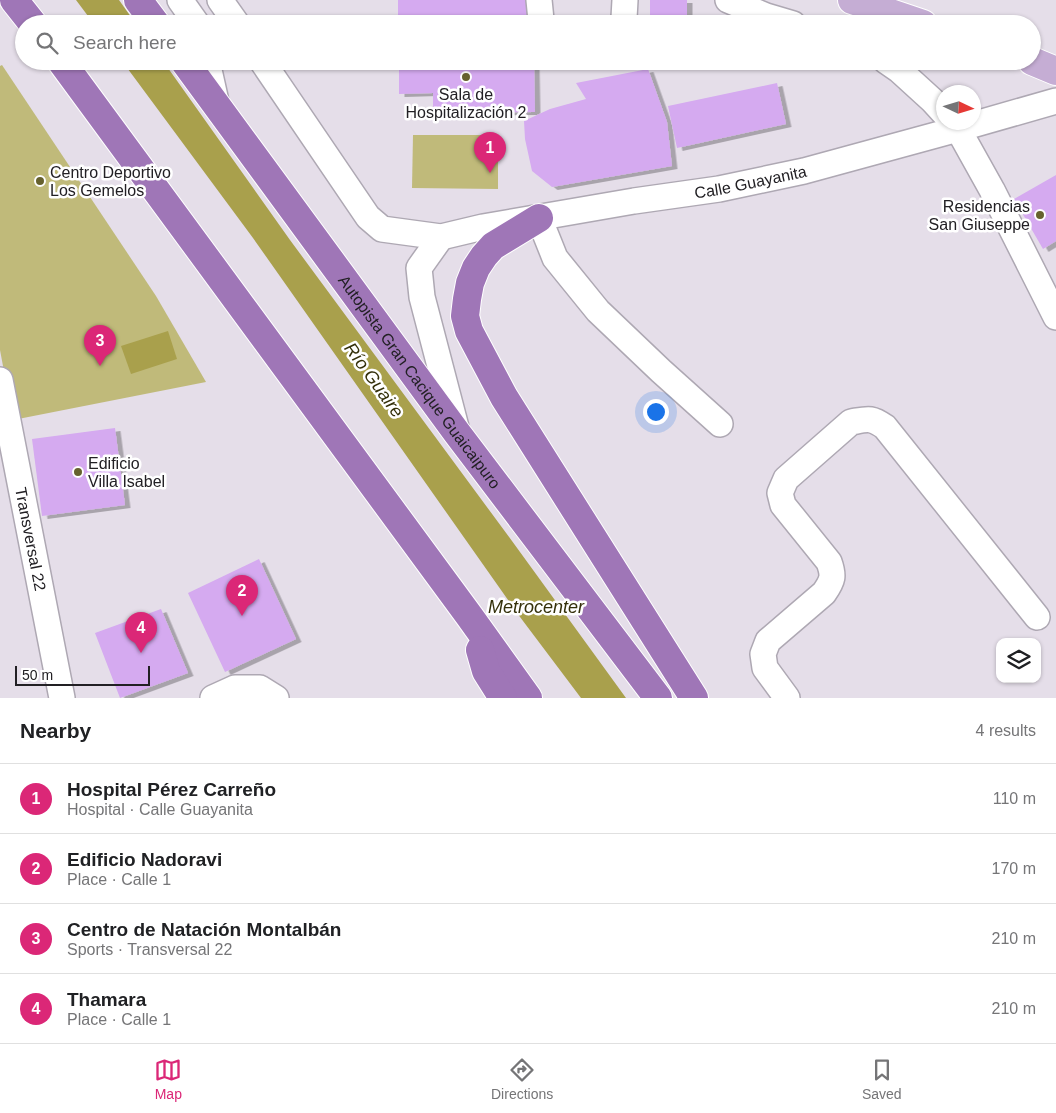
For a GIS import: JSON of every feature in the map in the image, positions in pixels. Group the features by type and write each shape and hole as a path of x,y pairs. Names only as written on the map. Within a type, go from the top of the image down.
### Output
{"highway":[{"path":"14,0 26,15"},
{"path":"138,0 149,15"},
{"path":"68,70 528,698"},
{"name":"Autopista Gran Cacique Guaicaipuro","path":"191,70 457,433 658,698"},
{"path":"539,218 493,246 476,268 470,283 467,299 465,316 468,331 504,397 694,698"},
{"path":"470,617 486,671 503,698"}],"main road":[{"path":"852,0 896,15"},
{"path":"1041,65 1056,71"}],"street":[{"path":"180,0 191,15"},
{"path":"539,0 540,15"},
{"path":"624,15 625,0"},
{"path":"728,0 764,15"},
{"path":"209,70 217,106"},
{"path":"268,70 368,218 382,229 440,237 419,268 422,297 457,433"},
{"path":"899,70 936,104"},
{"name":"Calle Guayanita","path":"981,116 1056,101"},
{"name":"Calle Guayanita","path":"440,237 483,227 634,201 719,189 804,171 936,127"},
{"path":"956,130 992,190 1056,317"},
{"path":"539,218 556,258 598,311 720,424"},
{"name":"Transversal 22","path":"0,380 62,698"},
{"path":"787,698 765,668 763,654 765,647 768,641 824,593 831,583 833,573 828,562 783,505 780,493 786,479 851,422 875,420 886,427 1037,617"},
{"path":"213,698 235,688 260,688 276,698"}],"shaded area":[{"path":"2,65 156,296 206,382 13,420 0,350 0,66"},
{"path":"413,135 498,135 498,189 412,188"}],"water":[{"path":"76,0 119,0 130,15 87,15"},
{"name":"Metrocenter","path":"129,70 169,70 290,240 626,698 581,698 520,617 253,238"},
{"path":"168,331 177,359 131,374 121,346"}],"building":[{"path":"398,0 533,0 534,15 398,15"},
{"path":"650,0 687,0 687,15 650,15"},
{"name":"Sala de Hospitalización 2","path":"399,70 534,70 535,112 433,113 433,93 399,94"},
{"path":"648,70 667,122 672,166 552,187 532,171 525,139 524,121 550,109 586,99 576,83"},
{"path":"777,83 786,124 677,148 668,106"},
{"name":"Residencias San Giuseppe","path":"1056,175 1056,241 1043,249 1014,199"},
{"name":"Edificio Villa Isabel","path":"115,428 125,505 42,516 32,439"},
{"path":"259,559 296,639 225,672 188,593"},
{"path":"161,609 188,673 120,698 95,633"}],"place":[{"name":"Sala de Hospitalización 2","path":"466,77"},
{"name":"Hospital Pérez Carreño","path":"490,173"},
{"name":"Centro Deportivo Los Gemelos","path":"40,181"},
{"name":"Residencias San Giuseppe","path":"1040,215"},
{"name":"Centro de Natación Montalbán","path":"100,366"},
{"name":"Edificio Villa Isabel","path":"78,472"},
{"name":"Edificio Nadoravi","path":"242,616"},
{"name":"Thamara","path":"141,653"}],"water label":[{"name":"Río Guaire","path":"374,380"}]}
